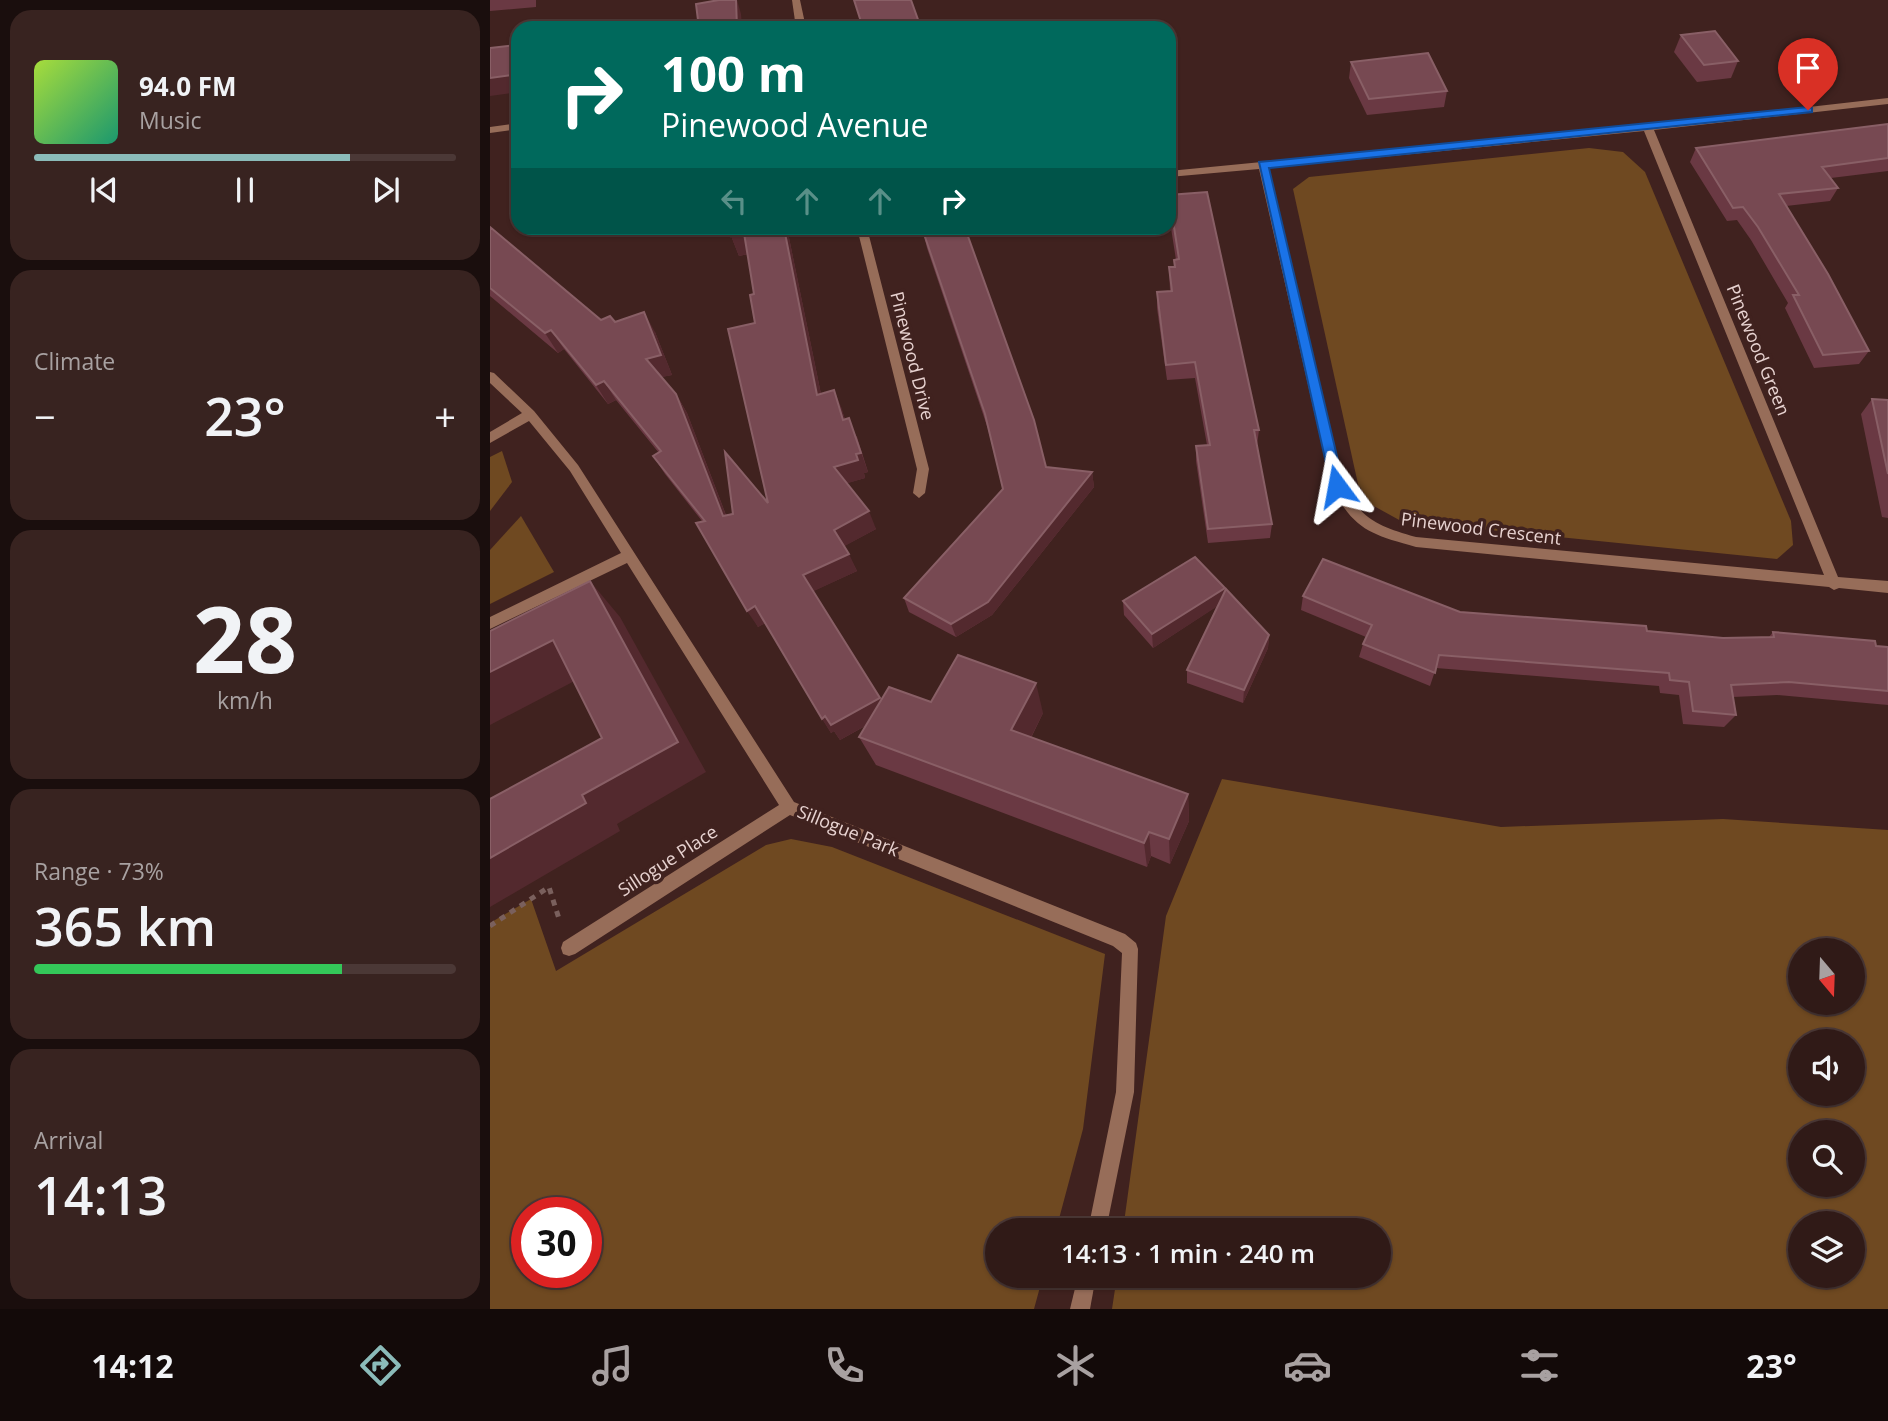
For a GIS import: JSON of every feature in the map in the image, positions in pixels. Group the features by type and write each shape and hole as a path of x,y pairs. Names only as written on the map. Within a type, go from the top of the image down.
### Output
{"street":[{"path":"796,0 800,21"},
{"path":"1176,173 1648,128 1888,101"},
{"path":"490,130 511,126"},
{"name":"Pinewood Green","path":"1648,128 1835,584"},
{"name":"Pinewood Crescent","path":"1263,165 1337,486 1348,509 1368,529 1416,542 1888,587"},
{"name":"Pinewood Drive","path":"864,235 923,469 919,494"},
{"name":"Sillogue Park","path":"490,376 530,414 574,468 789,807 1119,940 1130,949 1125,1092 1099,1218"},
{"path":"490,438 530,414"},
{"path":"490,622 630,555"},
{"name":"Sillogue Place","path":"569,948 789,807"},
{"path":"1080,1309 1084,1288"}],"path":[{"path":"490,926 549,887 569,948"}],"shaded area":[{"path":"1589,148 1623,152 1645,172 1791,521 1793,545 1777,559 1401,521 1372,505 1358,484 1293,189 1309,177"},
{"path":"502,451 512,482 490,511 490,457"},
{"path":"521,516 554,572 490,604 490,550"},
{"path":"1222,779 1501,827 1723,819 1888,830 1888,1309 1112,1309 1115,1288 1391,1288 1391,1218 1125,1218 1166,916"},
{"path":"791,839 832,847 1105,954 1083,1129 1059,1218 985,1218 985,1288 1040,1288 1034,1309 490,1309 490,923 531,899 556,971 766,845"}],"building":[{"path":"736,0 737,21 698,21 696,4"},
{"path":"854,0 911,0 918,21 861,21"},
{"path":"1715,31 1738,61 1704,65 1681,35"},
{"path":"511,46 511,75 490,78 490,48"},
{"path":"1428,53 1447,91 1369,99 1351,62"},
{"path":"1888,124 1888,158 1822,167 1838,188 1779,194 1828,274 1869,351 1823,355 1793,295 1799,295 1758,227 1743,207 1733,208 1696,148"},
{"path":"1207,192 1259,430 1254,430 1272,524 1208,529 1196,446 1210,445 1195,362 1166,365 1157,292 1172,291 1169,267 1175,267 1174,260 1179,259 1175,235 1176,194"},
{"path":"490,227 601,320 610,316 615,322 644,312 661,355 646,359 676,394 723,516 733,514 725,452 768,503 728,329 755,323 750,295 754,294 744,235 785,235 817,395 834,390 843,420 849,418 861,453 856,454 858,460 834,467 869,511 834,530 849,554 803,575 880,698 831,725 825,716 822,719 755,606 747,611 696,523 705,521 653,456 661,451 604,381 596,385 551,330 545,333 490,288"},
{"path":"924,235 968,235 1034,420 1046,467 1092,472 988,602 951,624 904,598 1003,489 985,414"},
{"path":"1872,399 1888,400 1888,474"},
{"path":"1195,557 1225,588 1152,634 1123,601"},
{"path":"1323,559 1460,612 1646,626 1647,631 1723,638 1774,637 1773,632 1875,641 1876,646 1888,647 1888,691 1789,682 1731,685 1736,715 1693,711 1689,682 1670,680 1669,673 1439,655 1435,673 1363,644 1372,625 1303,596"},
{"path":"590,581 678,742 582,795 586,803 490,858 490,799 602,738 553,640 490,672 490,631"},
{"path":"1226,589 1269,635 1244,690 1187,670"},
{"path":"958,655 1036,683 1011,730 1188,794 1169,839 1149,832 1144,843 859,737 889,687 931,702"}],"route":[{"path":"1337,486 1263,165 1808,110"}]}
